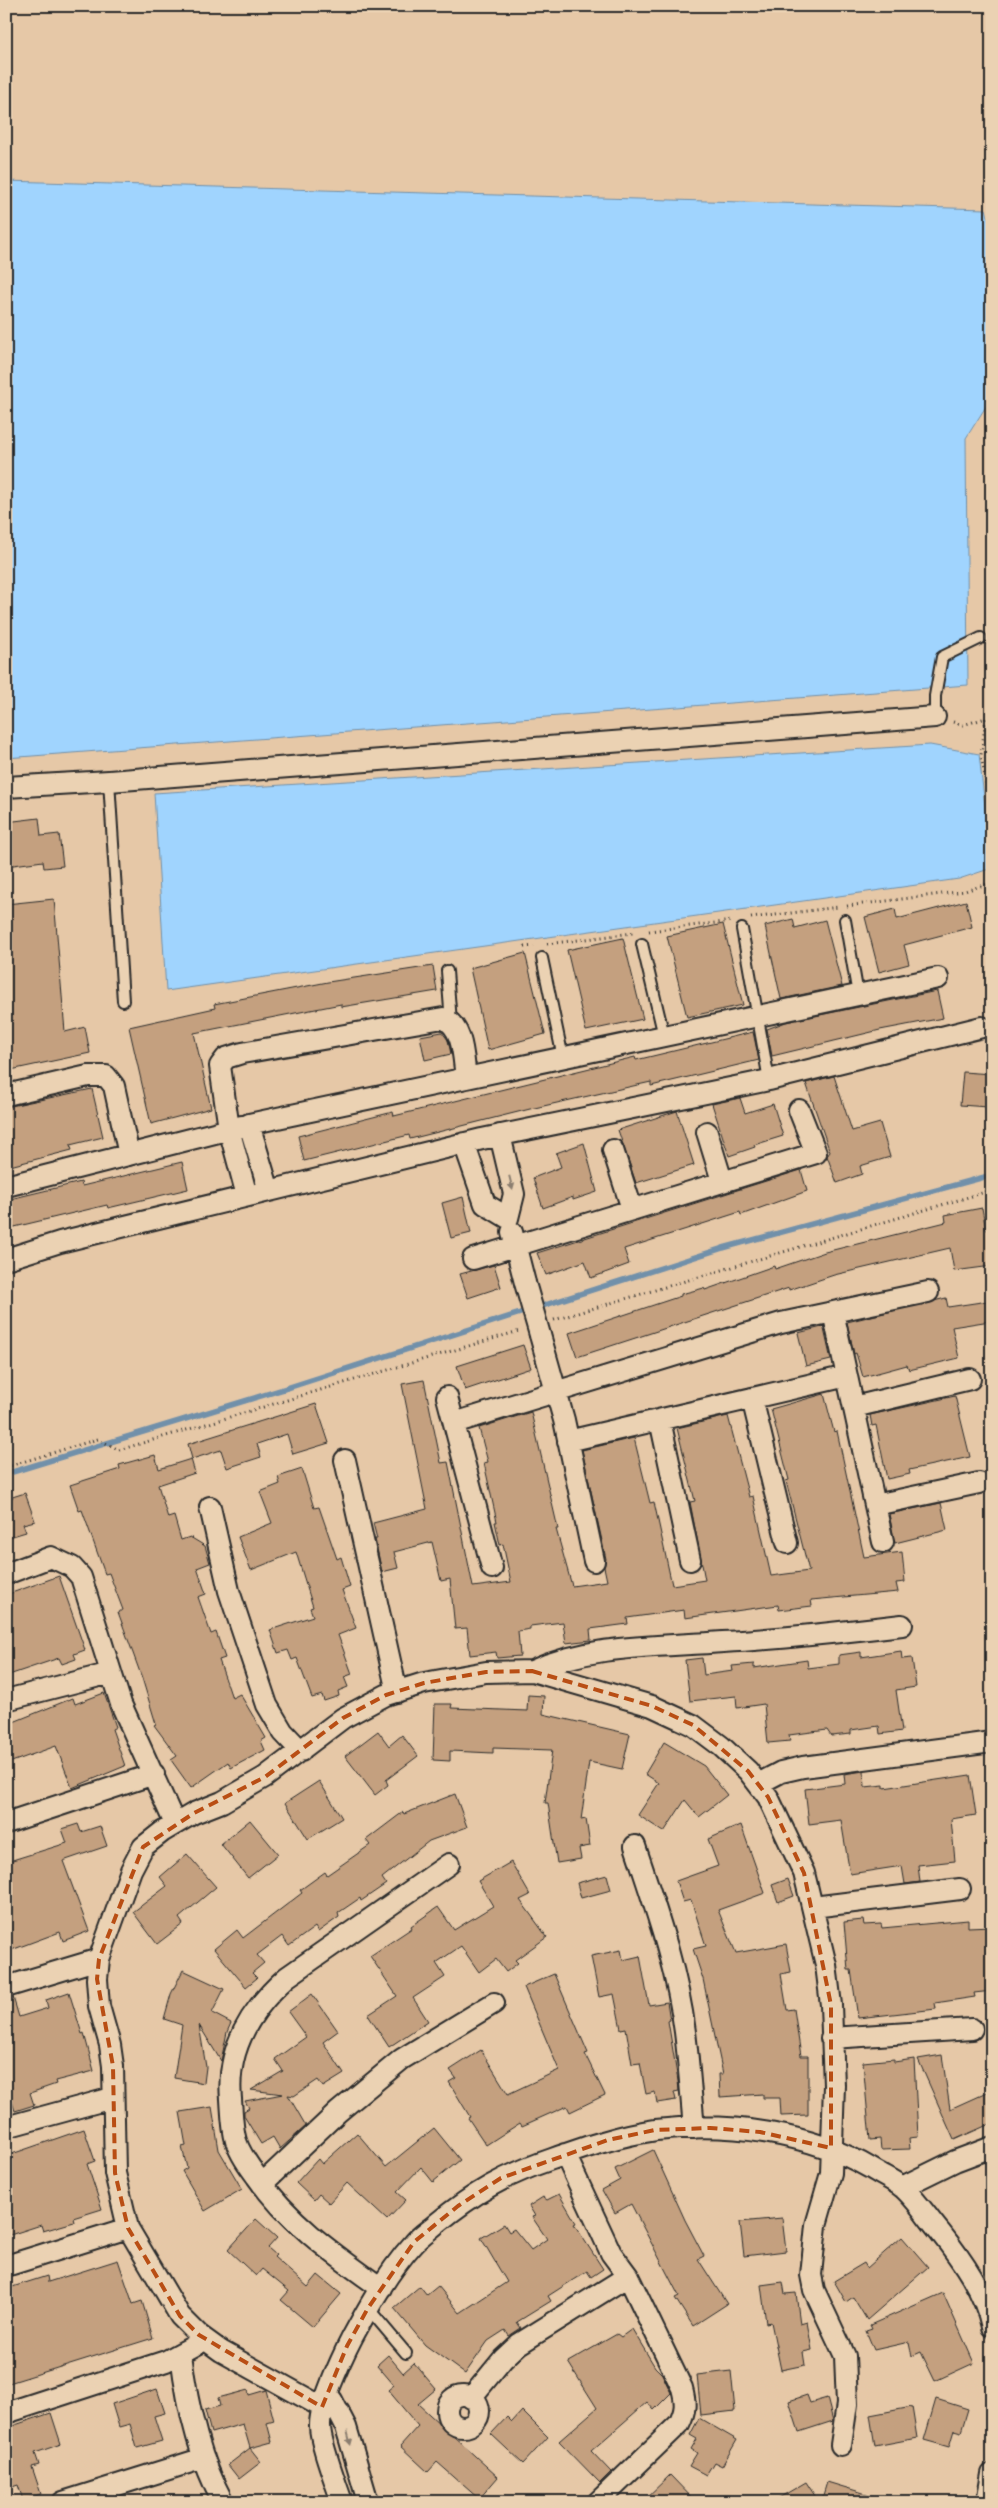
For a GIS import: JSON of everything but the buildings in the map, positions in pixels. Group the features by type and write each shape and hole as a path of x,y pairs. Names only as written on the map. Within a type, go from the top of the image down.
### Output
{"street":[{"path":"6,787 109,782 935,716"},
{"path":"6,1186 249,1124 938,978"},
{"path":"247,1196 229,1129 220,1066 226,1058 252,1051 443,1018 451,1022 461,1042 466,1078"},
{"path":"6,1260 60,1242 500,1135 770,1080 982,1028"},
{"path":"6,1095 88,1076 106,1076 114,1086 129,1155"},
{"path":"473,1259 816,1153 800,1110"},
{"path":"249,1124 269,1191"},
{"path":"707,1132 722,1181"},
{"path":"500,1135 514,1194 508,1218 556,1391 594,1562"},
{"path":"464,1144 485,1204 508,1218"},
{"path":"613,1150 632,1209"},
{"path":"454,1422 781,1323 928,1292"},
{"path":"833,1312 883,1542"},
{"path":"568,1441 847,1376"},
{"path":"854,1407 970,1379"},
{"path":"447,1397 492,1568"},
{"path":"752,1398 787,1543"},
{"path":"660,1420 690,1560"},
{"path":"345,1460 397,1692"},
{"path":"875,1505 979,1483"},
{"path":"210,1507 229,1591 267,1705 283,1732 301,1751"},
{"path":"6,1574 51,1557 72,1567 81,1578 121,1704 175,1824"},
{"path":"532,1671 563,1659 608,1650 826,1634 902,1625"},
{"path":"368,2502 346,2427 331,2399 221,2351 205,2340 180,2316 128,2228 115,2173 110,2045 99,2006 98,1959 132,1870 143,1848 175,1824 194,1813 222,1802 265,1777 344,1718 386,1695 424,1683 486,1672 532,1671 652,1706 693,1725 722,1746 748,1770 768,1797 804,1873 826,1965 831,2005 834,2085 831,2173 816,2225 812,2275 814,2290 845,2356 847,2404 841,2445"},
{"path":"6,1700 112,1673"},
{"path":"758,1784 782,1772 803,1768 992,1742"},
{"path":"6,1823 154,1774"},
{"path":"635,1846 663,1932 679,1999 685,2032 694,2128"},
{"path":"380,2288 312,2238 284,2212 246,2162 236,2141 229,2082 232,2060 241,2034 256,2009 266,1996 287,1977 449,1864"},
{"path":"813,1906 960,1889"},
{"path":"6,1987 98,1959"},
{"path":"262,2184 338,2112 402,2059 494,2003"},
{"path":"831,2038 972,2029"},
{"path":"6,2127 112,2098"},
{"path":"342,2502 320,2427 331,2399 347,2346 380,2288 414,2242 458,2206 501,2178 608,2140 656,2130 694,2128 760,2132 831,2148 902,2187 957,2254 988,2308 992,2327"},
{"path":"902,2187 954,2161 992,2147"},
{"path":"565,2154 611,2253 628,2276 682,2388 685,2411 679,2424 598,2502"},
{"path":"6,2266 128,2228"},
{"path":"471,2398 503,2359 519,2344 628,2276"},
{"path":"6,2413 180,2354 205,2340"},
{"path":"180,2354 191,2417 204,2458 223,2502"},
{"path":"64,2502 204,2458"},
{"path":"987,2502 992,2474"},
{"path":"584,2502 590,2502"}],"lane":[{"path":"935,716 942,657 981,638"},
{"path":"109,782 123,1001"},
{"path":"845,920 858,995"},
{"path":"741,924 770,1080"},
{"path":"642,944 664,1036"},
{"path":"542,958 564,1058"},
{"path":"447,971 451,1022"},
{"path":"368,2308 406,2353"}],"path":[{"path":"935,716 963,724 986,718 981,755 992,815"},
{"path":"749,918 965,891 987,884 992,878"},
{"path":"524,947 741,924"},
{"path":"6,1466 98,1439 116,1448"}],"highlighted area":[{"path":"532,1671 652,1706 693,1725 748,1771 768,1797 804,1873 831,2005 831,2148 760,2132 710,2128 655,2130 608,2140 501,2178 458,2206 414,2242 368,2308 347,2346 322,2407 199,2335 180,2316 128,2228 115,2173 113,2066 97,1979 99,1959 143,1847 194,1813 265,1777 343,1718 386,1695 424,1683 486,1672"}],"water":[{"path":"6,181 986,209 992,231 992,397 966,438 968,685 6,758"},
{"path":"930,745 979,754 992,868 959,879 166,991 154,793"}],"waterway":[{"path":"6,1474 287,1388 723,1248 992,1175"}]}
